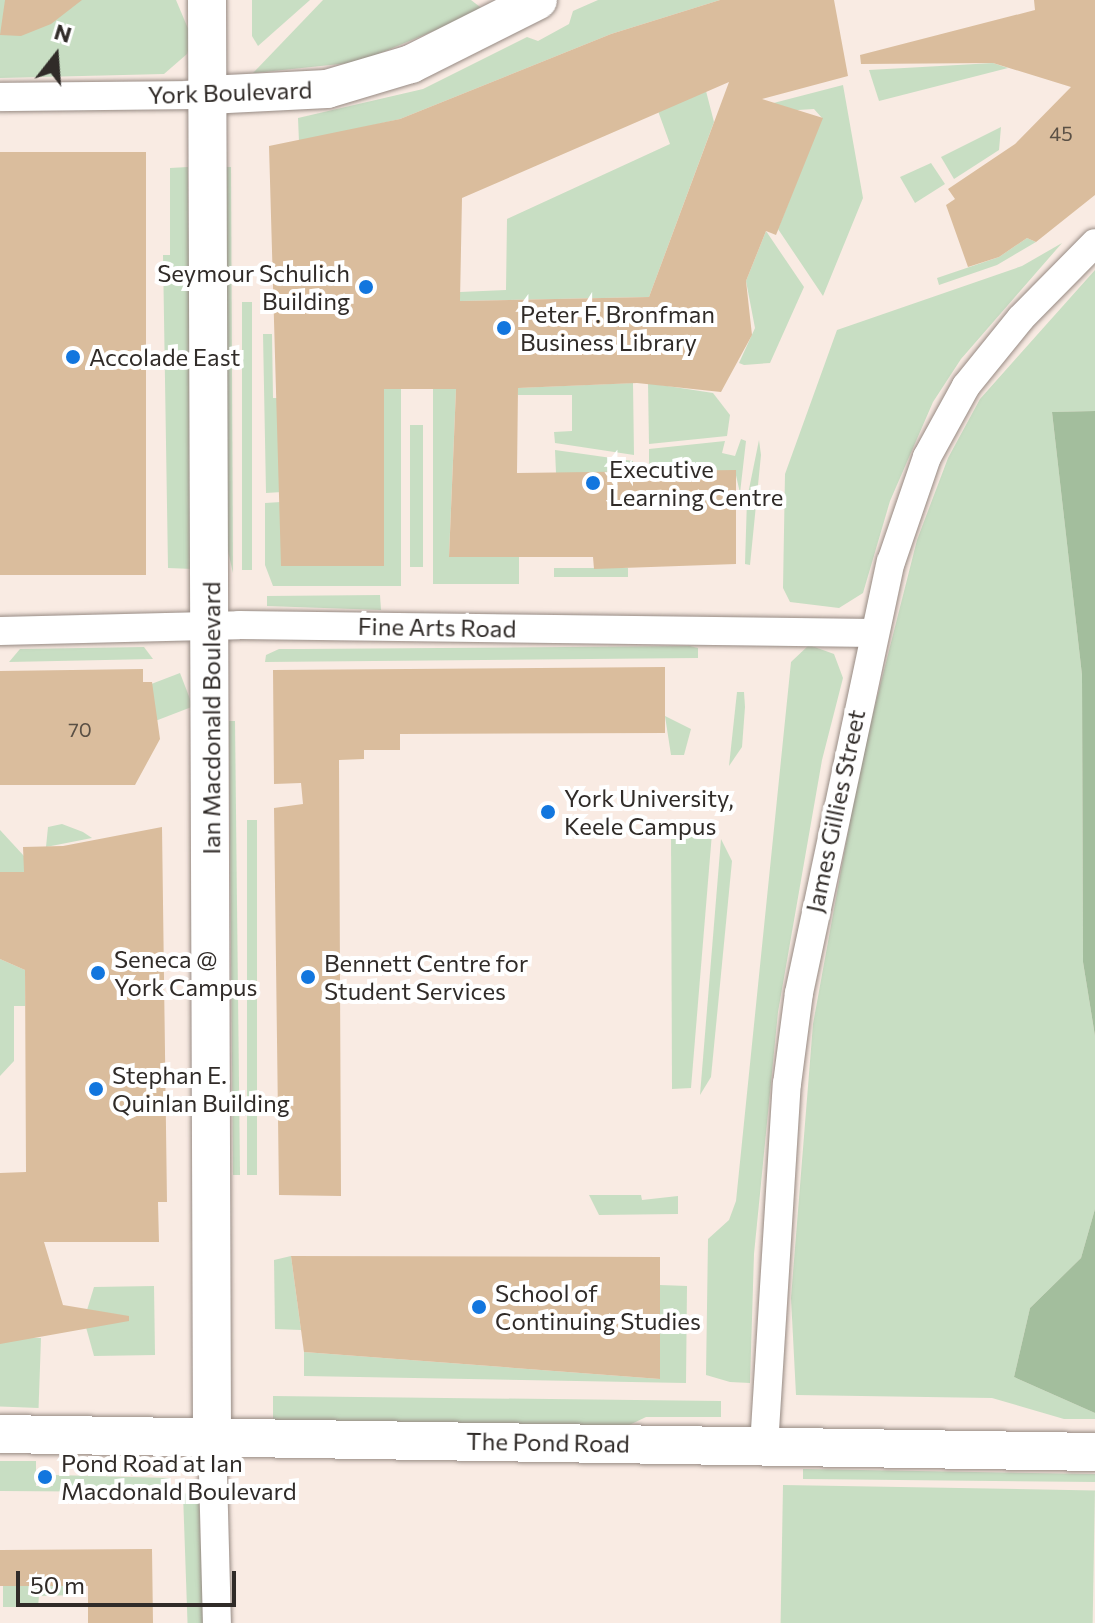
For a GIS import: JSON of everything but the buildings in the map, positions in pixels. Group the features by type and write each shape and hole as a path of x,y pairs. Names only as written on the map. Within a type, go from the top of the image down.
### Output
{"street":[{"name":"Ian Macdonald Boulevard","path":"207,0 212,1435"},
{"name":"York Boulevard","path":"0,97 302,93 411,64 538,0"},
{"name":"James Gillies Street","path":"764,1446 785,1098 799,993 875,633 914,490 951,413 1021,318 1095,243"},
{"name":"Fine Arts Road","path":"0,631 211,627 875,633"},
{"name":"The Pond Road","path":"0,1434 212,1435 1095,1452"},
{"path":"212,1435 217,1623"}],"green space":[{"path":"0,0 176,0 192,38 187,54 164,74 0,78"},
{"path":"252,0 310,0 258,46 252,36"},
{"path":"323,0 471,0 484,10 359,62 253,73"},
{"path":"598,0 720,0 611,34 400,119 299,142 298,118 423,89 527,37 538,41 569,24 573,11"},
{"path":"993,63 1008,68 879,101 869,70"},
{"path":"843,85 863,198 823,296 778,229 822,118 814,109 731,114"},
{"path":"706,91 714,122 649,297 460,301 460,292 506,290 507,219 670,144 658,111"},
{"path":"1001,127 999,150 954,179 941,157"},
{"path":"931,163 945,184 915,203 900,177"},
{"path":"188,167 193,569 168,568 163,255 170,255 170,168"},
{"path":"224,167 231,167 233,573 228,551"},
{"path":"766,231 804,287 770,363 744,365 739,363 755,328 746,281"},
{"path":"1027,238 1036,242 997,265 939,285 937,278 999,257"},
{"path":"1062,243 961,359 933,402 890,501 863,593 839,608 790,602 783,588 785,474 837,330 1022,266"},
{"path":"1095,270 1095,411 1052,412 1082,675 1083,962 1095,1036 1095,1209 1081,1258 1030,1308 1014,1377 1095,1413 1095,1419 1064,1419 992,1398 796,1395 791,1298 813,1024 861,761 917,540 948,458 980,399"},
{"path":"242,302 252,302 252,570 242,570"},
{"path":"263,334 272,334 273,398 280,398 282,492 266,493"},
{"path":"633,383 634,455 555,443 554,432 572,431 572,395 518,395 517,388"},
{"path":"648,383 713,393 730,415 727,436 649,444"},
{"path":"384,389 401,389 401,586 273,586 265,565 265,503 281,502 281,566 384,566"},
{"path":"433,389 456,389 449,556 519,557 519,584 433,584"},
{"path":"1095,411 1095,1036 1083,962 1082,675 1052,412"},
{"path":"410,425 423,425 423,567 410,567"},
{"path":"741,439 746,441 740,493 735,471 649,475 649,449 725,441 722,453 735,456"},
{"path":"759,440 761,455 750,565 745,564 747,499"},
{"path":"555,450 633,461 634,474 556,473"},
{"path":"554,568 628,568 628,577 554,577"},
{"path":"380,595 381,610 267,606 267,596"},
{"path":"809,645 834,654 843,678 822,760 778,1012 754,1254 750,1383 730,1382 706,1375 708,1239 729,1220 736,1201 791,662"},
{"path":"144,647 153,659 9,662 20,649"},
{"path":"698,648 698,658 265,662 266,655 279,649"},
{"path":"180,673 193,707 0,781 0,742"},
{"path":"737,692 744,692 742,747 729,766"},
{"path":"665,716 691,729 684,755 671,755"},
{"path":"229,721 235,721 240,1175 233,1175"},
{"path":"247,820 257,820 257,1175 247,1175"},
{"path":"62,824 92,838 46,847 48,827"},
{"path":"0,830 24,856 24,872 0,872"},
{"path":"671,832 712,833 691,1088 672,1089"},
{"path":"721,839 732,861 711,1077 700,1095"},
{"path":"0,959 25,970 25,1006 14,1006 14,1061 0,1076"},
{"path":"589,1195 641,1195 642,1200 678,1196 678,1214 599,1215"},
{"path":"1095,1209 1095,1413 1014,1377 1030,1308 1081,1258"},
{"path":"291,1256 301,1330 275,1329 274,1260"},
{"path":"660,1285 687,1286 686,1383 304,1376 304,1352 660,1379"},
{"path":"154,1286 155,1355 94,1356 84,1320 94,1287"},
{"path":"0,1337 41,1338 39,1408 0,1407"},
{"path":"273,1396 721,1401 721,1417 646,1417 621,1429 285,1423 273,1419"},
{"path":"0,1461 36,1461 36,1486 53,1486 54,1475 171,1478 151,1492 0,1491"},
{"path":"803,1469 1095,1474 1095,1482 803,1479"},
{"path":"783,1485 1095,1490 1093,1623 781,1623"},
{"path":"199,1493 204,1623 188,1623 183,1494"},
{"path":"3,1586 77,1586 77,1595 39,1596 38,1607 3,1607"}],"place":[{"name":"Seymour Schulich Building","path":"366,287"},
{"name":"Peter F. Bronfman Business Library","path":"504,328"},
{"name":"Accolade East","path":"73,357"},
{"name":"Executive Learning Centre","path":"593,483"},
{"name":"York University, Keele Campus","path":"548,812"},
{"name":"Seneca @ York Campus","path":"98,973"},
{"name":"Bennett Centre for Student Services","path":"308,977"},
{"name":"Stephan E. Quinlan Building","path":"96,1089"},
{"name":"School of Continuing Studies","path":"479,1307"},
{"name":"Pond Road at Ian Macdonald Boulevard","path":"45,1477"}]}
